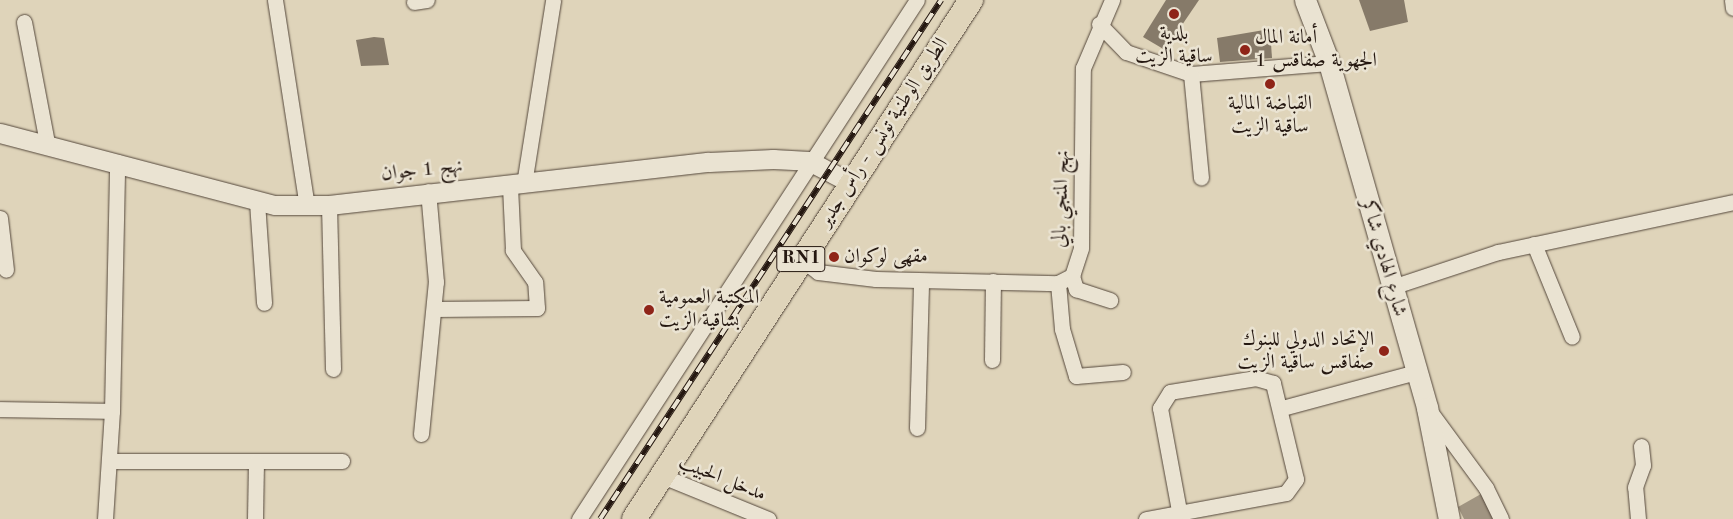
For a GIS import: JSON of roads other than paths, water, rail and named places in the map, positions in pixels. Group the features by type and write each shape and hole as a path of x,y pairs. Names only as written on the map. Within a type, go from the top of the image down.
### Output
{"main road":[{"name":"الطريق الوطنية تونس - رأس جدير","path":"634,519 660,475 971,0"},
{"name":"شارع الهادي شاكر","path":"1305,0 1329,62 1427,408 1449,519"}],"street":[{"path":"276,0 307,206"},
{"path":"434,309 537,308 535,282 513,250 517,185 553,0"},
{"path":"579,519 809,161 917,0"},
{"path":"1732,0 1733,8"},
{"name":"نهج المنجي بالي","path":"1065,280 1081,248 1083,68 1108,1"},
{"path":"24,22 47,143"},
{"path":"1100,24 1126,52 1191,74 1329,62"},
{"path":"1191,74 1201,178"},
{"name":"نهج 1 جوان","path":"0,134 47,143 257,202 307,206 329,205 428,191 517,185 709,162 809,161 851,183"},
{"path":"105,519 112,461 117,162"},
{"path":"421,434 434,309 428,191"},
{"path":"257,202 264,303"},
{"path":"1392,287 1534,244 1733,202"},
{"path":"329,205 333,369"},
{"path":"0,218 6,270"},
{"path":"1534,244 1572,337"},
{"path":"801,259 828,274 921,281 1065,280 1076,289 1110,300"},
{"path":"1065,280 1062,329 1076,376 1123,372"},
{"path":"917,428 921,281"},
{"path":"992,360 993,281"},
{"path":"1282,408 1416,372"},
{"path":"1146,519 1180,511 1286,493 1296,479 1282,408 1273,384 1256,378 1170,392 1160,408 1180,511"},
{"path":"1427,408 1486,488 1501,519"},
{"path":"0,409 112,411"},
{"path":"1638,519 1635,487 1643,465 1641,446"},
{"path":"112,461 342,461"},
{"path":"255,519 256,462"},
{"name":"مدخل الحبيب","path":"660,475 768,519"}],"railway":[{"path":"600,519 941,0"}],"place":[{"name":"بلدية ساقية الزيت","path":"1174,14"},
{"name":"أمانة المال الجهوية صفاقس 1","path":"1245,50"},
{"name":"القباضة المالية ساقية الزيت","path":"1270,84"},
{"name":"مقهى لوكوان","path":"834,257"},
{"name":"المكتبة العمومية بساقية الزيت","path":"649,310"},
{"name":"الإتحاد الدولي للبنوك صفاقس ساقية الزيت","path":"1384,351"}]}
